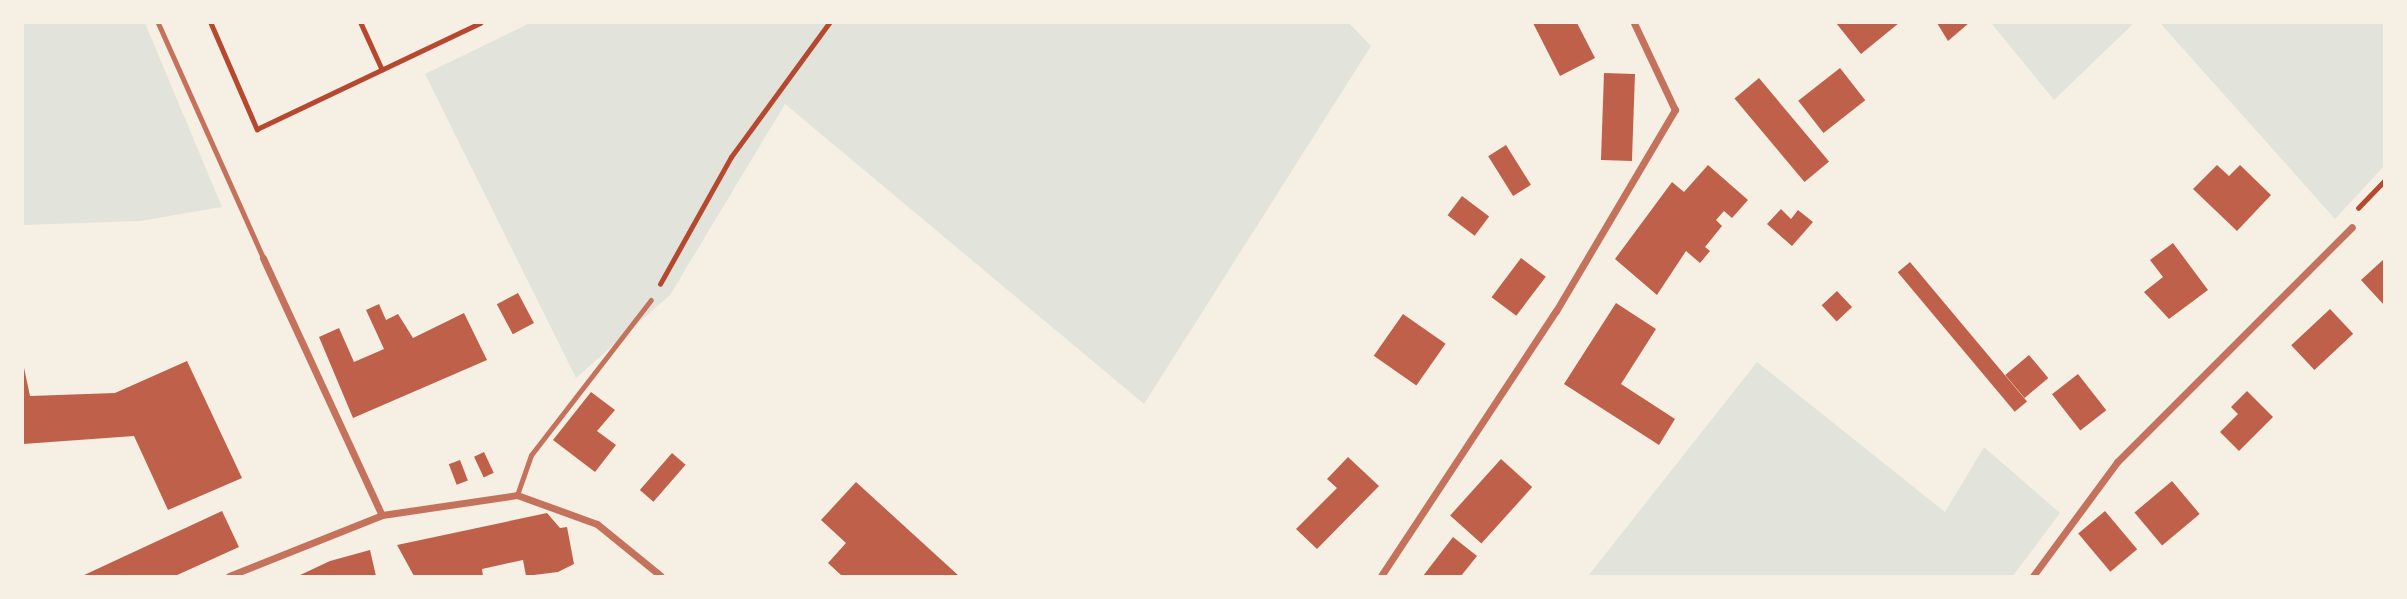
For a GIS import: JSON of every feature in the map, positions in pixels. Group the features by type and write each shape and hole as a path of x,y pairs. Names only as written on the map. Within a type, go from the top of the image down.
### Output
{"street":[{"path":"1381,576 1563,300 1675,110 1634,23"},
{"path":"2033,576 2117,462 2352,227"},
{"path":"263,258 382,515"},
{"path":"229,576 382,515 517,495 597,524 660,576"}],"lane":[{"path":"158,23 263,258"},
{"path":"517,495 531,454 652,300"}],"path":[{"path":"211,23 257,129 480,23"},
{"path":"361,23 382,69"},
{"path":"652,300 731,157 829,23"},
{"path":"2352,227 2357,208 2384,181"}],"shaded area":[{"path":"23,23 145,23 222,207 140,221 23,225"},
{"path":"530,23 1349,23 1371,46 1144,404 785,104 670,295 576,378 425,74"},
{"path":"1991,23 2134,23 2054,100"},
{"path":"2160,23 2384,23 2384,166 2335,219"},
{"path":"1757,362 1945,512 1984,447 2060,513 2013,576 1588,576"}],"building":[{"path":"1533,23 1577,23 1595,58 1560,76"},
{"path":"1836,23 1899,23 1861,54"},
{"path":"1937,23 1969,23 1948,41"},
{"path":"1840,68 1865,100 1823,133 1798,101"},
{"path":"1604,73 1635,74 1632,161 1601,160"},
{"path":"1759,78 1829,161 1805,182 1734,99"},
{"path":"1506,145 1531,185 1513,196 1488,156"},
{"path":"1708,165 1748,200 1732,218 1724,211 1716,220 1722,226 1705,247 1710,251 1700,263 1686,251 1657,295 1615,259 1672,182 1684,192"},
{"path":"2217,165 2229,176 2240,165 2271,195 2237,231 2193,189"},
{"path":"1462,196 1489,216 1475,236 1448,215"},
{"path":"1781,209 1791,219 1798,210 1813,222 1792,246 1767,224"},
{"path":"2173,243 2208,290 2169,319 2144,292 2163,277 2150,260"},
{"path":"1521,258 1546,277 1516,316 1492,297"},
{"path":"2384,259 2384,305 2361,280"},
{"path":"1910,262 2027,401 2015,412 1898,272"},
{"path":"1837,291 1852,307 1837,321 1822,305"},
{"path":"518,293 534,323 513,334 497,304"},
{"path":"1616,303 1656,329 1621,384 1675,419 1659,445 1564,384"},
{"path":"379,304 386,320 398,314 413,338 464,313 487,360 353,418 319,337 339,328 354,362 384,349 366,310"},
{"path":"2330,309 2353,334 2314,370 2291,345"},
{"path":"1403,314 1446,344 1416,386 1374,356"},
{"path":"2029,355 2048,378 2025,398 2005,375"},
{"path":"187,361 242,478 168,510 134,436 23,444 23,363 30,396 115,393"},
{"path":"2078,374 2106,410 2080,431 2052,394"},
{"path":"2247,391 2273,417 2239,451 2220,432 2238,414 2231,407"},
{"path":"591,392 615,410 597,431 616,445 595,472 553,440"},
{"path":"484,452 494,473 484,477 474,457"},
{"path":"672,453 686,465 653,502 640,490"},
{"path":"1348,457 1379,486 1317,549 1296,529 1337,488 1327,479"},
{"path":"1501,459 1532,487 1481,544 1450,515"},
{"path":"460,460 468,481 457,485 449,464"},
{"path":"2172,481 2200,514 2162,545 2134,512"},
{"path":"856,482 959,576 842,576 828,563 846,543 821,520"},
{"path":"222,511 239,547 175,576 82,576"},
{"path":"2105,511 2137,549 2110,572 2078,533"},
{"path":"547,513 560,528 567,527 574,564 558,572 526,576 523,560 482,569 483,576 414,576 397,545"},
{"path":"1453,537 1477,556 1461,576 1423,576"},
{"path":"370,550 376,576 298,576 330,561"}]}
